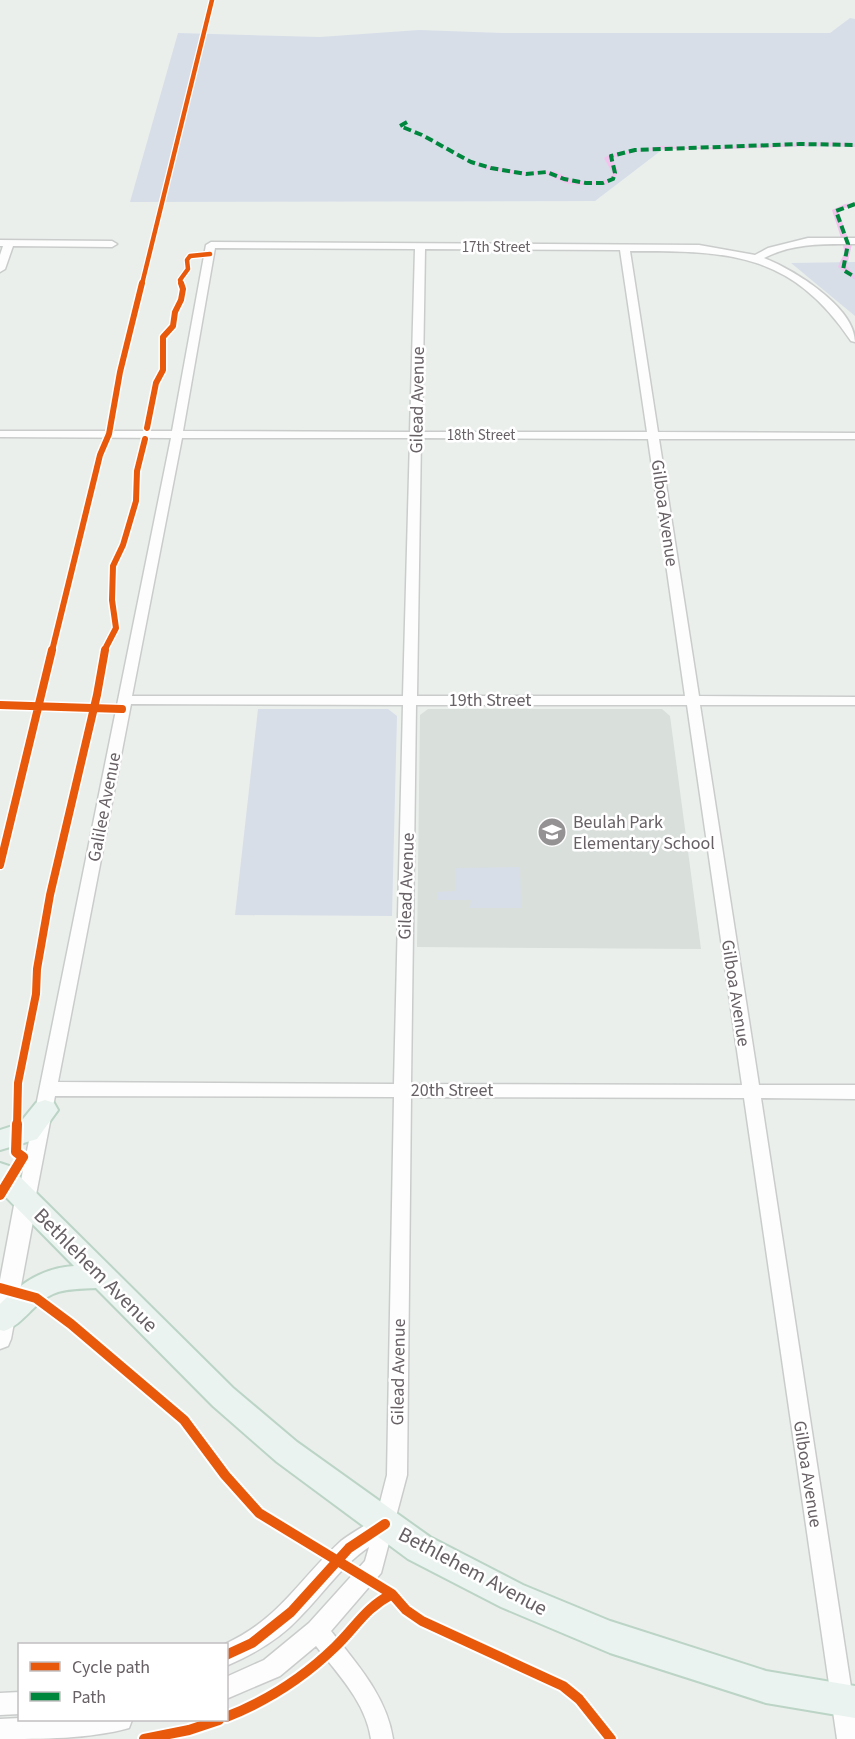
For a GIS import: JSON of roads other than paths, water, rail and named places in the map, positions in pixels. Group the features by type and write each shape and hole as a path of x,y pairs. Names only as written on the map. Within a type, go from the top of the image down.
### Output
{"main road":[{"path":"0,1140 28,1132 47,1100"},
{"name":"Bethlehem Avenue","path":"0,1174 224,1397 286,1452 419,1548 512,1596 610,1637 766,1687 848,1701"},
{"path":"2,1329 28,1293 43,1283 60,1278 102,1276"}],"street":[{"path":"756,258 772,250 808,241 855,241"},
{"path":"0,269 5,243 112,244"},
{"name":"17th Street","path":"207,275 211,245 715,249 756,258 788,273 819,296 835,312 855,339"},
{"name":"Gilead Avenue","path":"228,1687 272,1668 316,1631 374,1566 397,1475 420,246"},
{"name":"Gilboa Avenue","path":"625,248 751,1092 848,1701 848,1739"},
{"name":"Galilee Avenue","path":"2,1329 207,275"},
{"name":"18th Street","path":"0,434 855,436"},
{"name":"19th Street","path":"124,700 855,700"},
{"name":"20th Street","path":"47,1100 403,1090 855,1092"},
{"path":"228,1654 252,1643 291,1612 349,1548 385,1524"},
{"path":"316,1631 352,1674 379,1718 382,1739"},
{"path":"0,1704 18,1703"},
{"path":"0,1730 90,1726 113,1721"}],"place":[{"name":"Beulah Park Elementary School","path":"552,832"}]}
